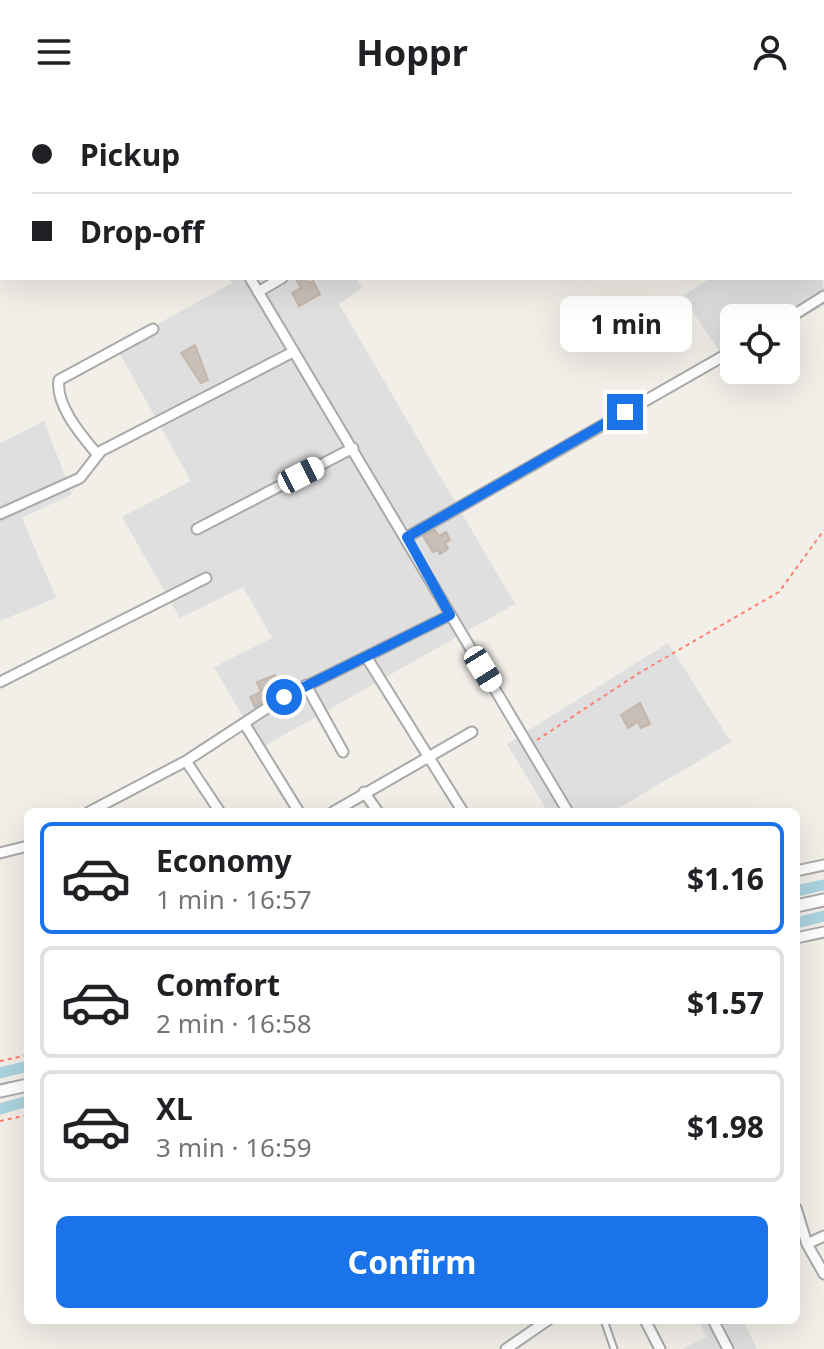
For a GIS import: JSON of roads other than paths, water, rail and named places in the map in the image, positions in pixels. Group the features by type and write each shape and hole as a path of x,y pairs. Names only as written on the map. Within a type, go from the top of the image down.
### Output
{"street":[{"path":"251,280 566,808"},
{"path":"258,292 279,280"},
{"path":"800,311 824,296"},
{"path":"97,454 73,422 59,392 59,380 153,329"},
{"path":"0,514 80,478 97,454 293,352"},
{"path":"407,537 720,358"},
{"path":"197,529 353,448"},
{"path":"0,682 206,578"},
{"path":"97,808 186,761 306,685 450,615"},
{"path":"367,658 460,808"},
{"path":"306,685 343,752"},
{"path":"244,723 297,808"},
{"path":"339,808 472,732"},
{"path":"186,761 217,808"},
{"path":"364,792 375,808"},
{"path":"0,853 24,847"},
{"path":"800,870 824,865"},
{"path":"800,905 824,900"},
{"path":"800,937 824,932"},
{"path":"0,1091 24,1086"},
{"path":"800,1221 807,1244 824,1274"},
{"path":"807,1244 824,1236"},
{"path":"509,1348 542,1324"},
{"path":"647,1324 660,1349"},
{"path":"715,1324 728,1349"}],"lane":[{"path":"605,1324 614,1349"}],"waterway":[{"path":"800,890 824,885"},
{"path":"800,922 824,916"},
{"path":"0,1073 24,1067"},
{"path":"0,1109 24,1102"}]}
